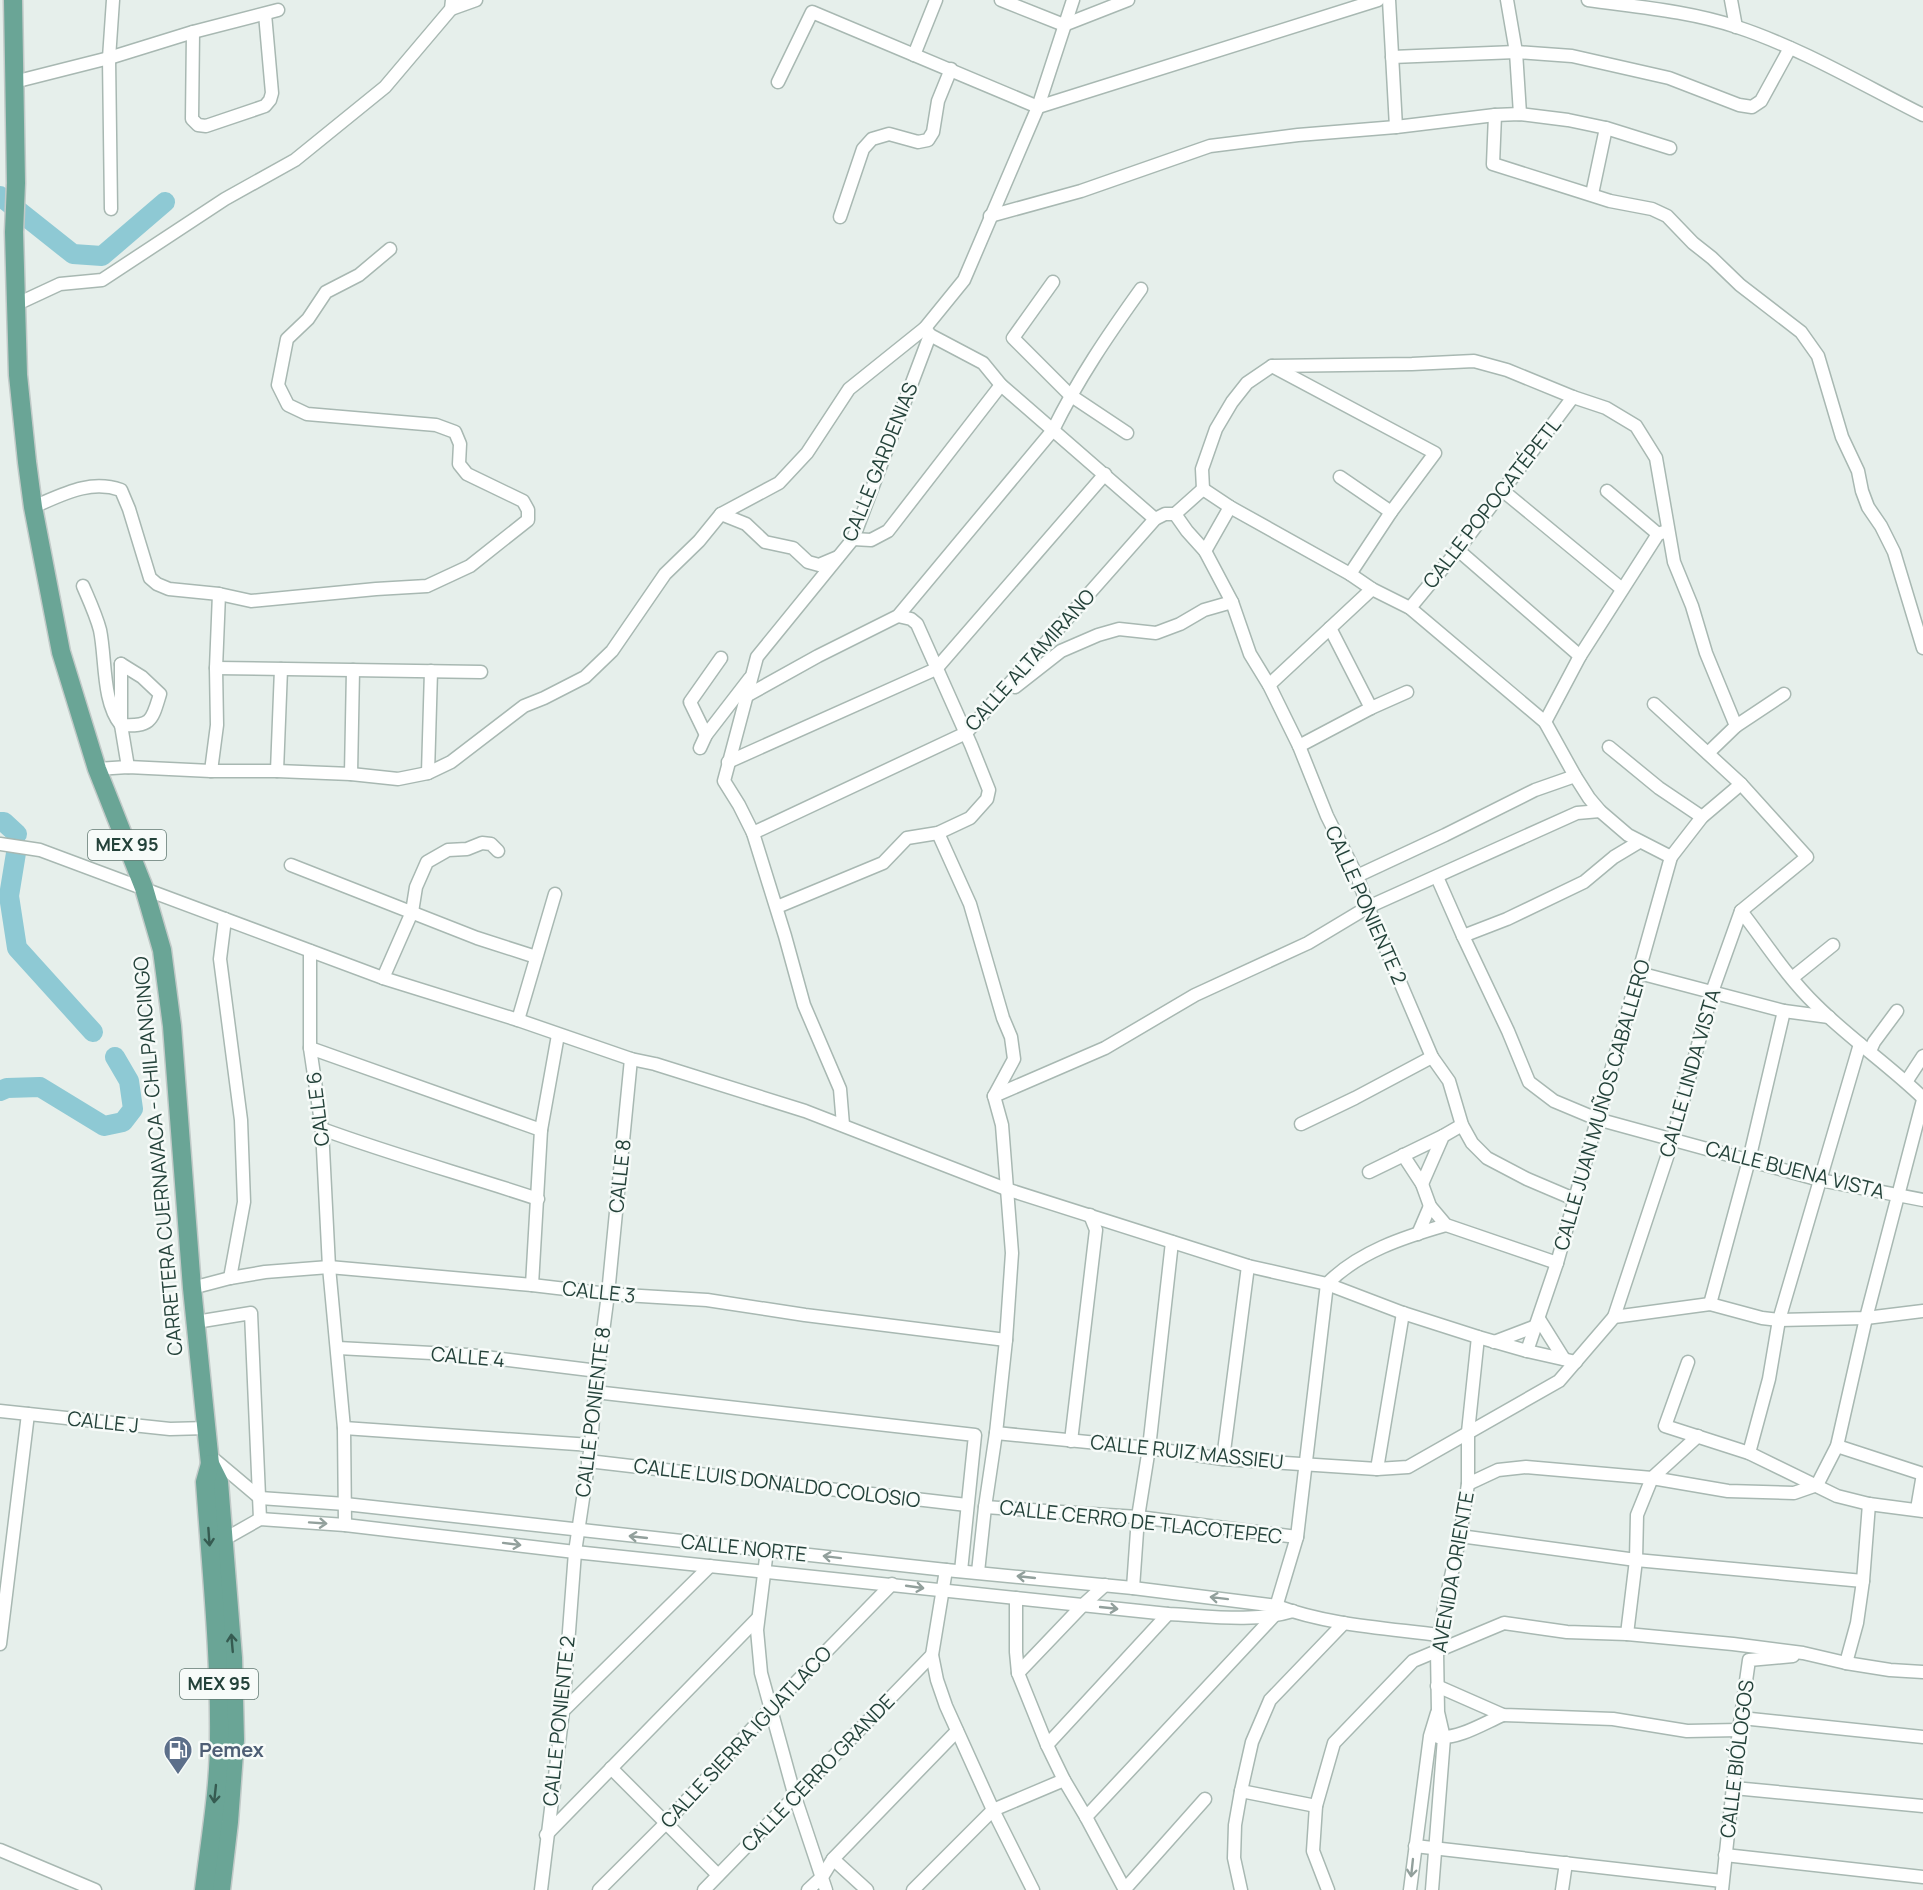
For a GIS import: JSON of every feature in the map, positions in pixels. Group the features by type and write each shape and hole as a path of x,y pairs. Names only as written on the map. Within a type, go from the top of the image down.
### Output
{"main road":[{"name":"CARRETERA CUERNAVACA - CHILPANCINGO","path":"13,0 6,25 14,82 16,183 14,232 18,375 33,507 61,652 96,769 144,888 162,950 172,1026 192,1288 207,1428 209,1460 204,1482 218,1661 219,1762 204,1890"},
{"name":"CARRETERA CUERNAVACA - CHILPANCINGO","path":"209,1460 219,1482 233,1658 235,1740 221,1890"}],"street":[{"path":"111,209 109,58 113,0"},
{"path":"17,304 60,284 102,280 225,199 295,160 385,87 452,4 476,0"},
{"path":"914,55 936,0"},
{"path":"1001,0 1064,25 1128,0"},
{"path":"96,769 128,767 277,771 398,778 428,773 452,762 524,706 585,677 612,651 665,574 699,541 721,514 779,483 807,453 849,389 927,332 964,280 1038,107 1073,0"},
{"path":"778,82 812,12 1038,107 1378,0"},
{"path":"1389,0 1396,127"},
{"path":"1507,0 1516,52 1520,114"},
{"path":"1588,0 1673,6 1736,27 1790,48 1923,115"},
{"path":"1731,0 1736,27"},
{"path":"14,82 109,58 193,32 278,10"},
{"path":"193,32 192,119 198,125 206,126 265,106 270,100 272,93 265,14"},
{"path":"1392,57 1516,52 1572,56 1669,78 1739,105 1752,107 1761,101 1790,48"},
{"path":"840,218 863,149 873,139 889,134 918,142 928,140 933,132 938,101 951,69"},
{"path":"990,216 1081,191 1210,146 1495,115 1520,114 1568,120 1606,128 1670,148"},
{"path":"1495,115 1493,164 1610,201 1652,209 1666,216 1740,285 1801,332 1818,356 1842,437 1858,471 1868,507 1881,526 1893,552 1923,648"},
{"path":"1592,194 1606,128"},
{"path":"33,507 78,488 109,486 121,490 150,578 157,584 169,588 219,594 251,602 427,586 470,566 528,520 528,510 523,501 467,474 459,464 460,444 455,432 436,425 307,414 288,405 278,386 287,339 308,319 327,292 359,275 390,249"},
{"path":"1053,282 1013,338 1070,396 1127,434"},
{"path":"747,696 818,656 898,616 1053,430 1095,354 1141,289"},
{"path":"927,332 983,363 1001,385 1155,519 1165,514 1175,514 1203,489"},
{"name":"CALLE GARDENIAS","path":"753,833 724,781 757,657 853,539 927,332"},
{"path":"1203,489 1202,469 1216,429 1232,402 1247,383 1272,366 1474,361 1507,369 1573,397 1606,408 1636,426 1656,458 1666,508 1662,532 1580,656 1545,722"},
{"path":"1272,366 1435,453 1391,512 1350,574"},
{"path":"853,539 872,540 888,531 1001,385"},
{"name":"CALLE POPOCATÉPETL","path":"1410,608 1458,550 1573,397"},
{"path":"728,762 936,669 1105,474"},
{"path":"1340,477 1391,512"},
{"path":"1203,489 1230,507 1350,574 1372,590 1410,608 1545,722 1589,798 1613,823 1639,842 1671,857 1702,817 1741,784"},
{"path":"1502,490 1622,590"},
{"path":"1606,491 1662,532 1692,606 1706,653 1736,726"},
{"path":"1205,551 1230,507"},
{"path":"721,514 746,524 765,542 793,548 807,562 819,565 840,556"},
{"name":"CALLE PONIENTE 2","path":"1175,514 1205,551 1232,602 1250,654 1269,685 1299,746 1327,816 1357,876 1368,908 1432,1057 1449,1081 1462,1125 1472,1143 1487,1158 1574,1200"},
{"name":"CALLE ALTAMIRANO","path":"753,833 969,739 1155,519"},
{"path":"1458,550 1580,656"},
{"path":"83,586 100,630 106,680 116,718 122,725 137,726 146,723 153,717 160,694 142,677 122,664 122,725 128,767"},
{"path":"1269,685 1372,590"},
{"path":"211,771 217,725 216,668 219,594"},
{"path":"969,739 1017,684 1061,651 1098,635 1119,629 1156,633 1180,624 1204,610 1232,602"},
{"path":"777,907 883,863 907,838 938,833 970,818 987,799 989,790 969,739 917,624 911,619 898,616"},
{"path":"1330,628 1371,708"},
{"path":"706,735 690,702 722,658"},
{"path":"216,668 481,672"},
{"path":"277,771 281,669"},
{"path":"351,774 353,670"},
{"path":"428,773 431,671"},
{"path":"700,748 706,735 753,675"},
{"path":"1299,746 1407,692"},
{"path":"1708,753 1736,726 1784,694"},
{"path":"1468,1484 1498,1470 1526,1467 1652,1478 1728,1491 1794,1493 1817,1485 1837,1446 1866,1318 1923,1099 1829,1017 1792,978 1741,911 1808,857 1741,784 1654,704"},
{"path":"1609,747 1659,788 1702,817"},
{"path":"1357,876 1535,790 1575,776"},
{"path":"994,1096 1105,1048 1195,995 1308,943 1368,908 1577,813 1600,811"},
{"path":"753,833 777,907 804,1005 840,1089 843,1125"},
{"path":"938,833 970,904 1003,1018 1011,1037 1014,1059 994,1096 1002,1125 1012,1253 1006,1340 978,1572"},
{"path":"1463,936 1507,919 1584,882 1614,857 1639,842"},
{"path":"383,978 412,912 416,887 427,862 448,850 467,849 482,843 491,844 498,851"},
{"path":"0,844 40,850 383,978 518,1020 631,1059 655,1064 805,1111 1006,1189 1248,1266 1327,1284 1403,1313 1494,1342 1570,1361"},
{"name":"CALLE JUAN MUÑOS CABALLERO","path":"1527,1351 1557,1263 1671,857"},
{"path":"291,865 477,938 536,957"},
{"name":"CALLE BUENA VISTA","path":"1437,877 1508,1030 1529,1082 1554,1101 1598,1119 1820,1180 1923,1200"},
{"path":"518,1020 555,894"},
{"name":"CALLE LINDA VISTA","path":"1614,1317 1673,1139 1712,992 1741,911"},
{"path":"225,919 220,959 241,1120 244,1202 230,1278"},
{"path":"1792,978 1833,945"},
{"name":"CALLE 6","path":"310,951 310,1048 322,1129 329,1267 344,1428 345,1525"},
{"path":"1639,973 1784,1011 1829,1017"},
{"path":"1710,1304 1749,1160 1784,1011"},
{"path":"1749,1453 1769,1379 1781,1314 1820,1180 1865,1048 1874,1042 1897,1011"},
{"path":"532,1285 541,1130 558,1035"},
{"path":"310,1048 541,1130"},
{"path":"1906,1082 1923,1056"},
{"path":"1301,1124 1432,1057"},
{"name":"CALLE 8","path":"608,1294 631,1059"},
{"path":"1369,1172 1462,1125"},
{"path":"322,1129 390,1154 446,1168 538,1199"},
{"path":"1422,1184 1443,1136"},
{"path":"1403,1155 1422,1184 1430,1206 1446,1225 1557,1263"},
{"path":"1418,1234 1430,1206"},
{"path":"1071,1441 1096,1230 1090,1215"},
{"path":"1086,1817 1275,1611 1296,1537 1327,1284 1341,1269 1370,1252 1446,1225"},
{"path":"1133,1588 1138,1518 1149,1448 1172,1242"},
{"path":"1223,1459 1248,1266"},
{"name":"CALLE 3","path":"192,1288 265,1272 329,1267 608,1294 707,1300 805,1315 1006,1340"},
{"name":"CALLE PONIENTE 8","path":"575,1552 591,1445 595,1392 608,1294"},
{"path":"1614,1317 1710,1304 1762,1318 1781,1314 1866,1318 1923,1311"},
{"path":"196,1322 251,1313 260,1519 223,1540"},
{"path":"1377,1469 1403,1313"},
{"name":"CALLE RUIZ MASSIEU","path":"996,1433 1149,1448 1223,1459 1377,1469 1407,1467 1559,1381 1570,1361 1614,1317"},
{"path":"1494,1342 1538,1323 1570,1361"},
{"name":"AVENIDA ORIENTE","path":"1432,1890 1444,1738 1438,1712 1437,1651 1468,1484 1468,1432 1478,1337"},
{"name":"CALLE 4","path":"338,1348 469,1355 598,1371"},
{"path":"1688,1362 1665,1426 1749,1453 1837,1496 1869,1504 1920,1510 1923,1474 1837,1446"},
{"path":"595,1392 975,1435 961,1571"},
{"name":"CALLE J","path":"0,1411 170,1429 207,1428"},
{"path":"0,1644 28,1414"},
{"path":"344,1428 591,1445"},
{"path":"1627,1634 1636,1560 1637,1515 1652,1478 1698,1436"},
{"path":"209,1460 260,1498"},
{"name":"CALLE LUIS DONALDO COLOSIO","path":"588,1461 966,1505"},
{"name":"CALLE NORTE","path":"260,1498 345,1504 577,1531 1133,1588 1275,1611 1293,1611 1344,1623 1439,1635"},
{"path":"1846,1663 1857,1623 1869,1504"},
{"name":"CALLE CERRO DE TLACOTEPEC","path":"985,1507 1138,1518 1296,1537"},
{"name":"CALLE NORTE","path":"260,1519 345,1525 575,1552 1168,1614 1246,1618 1275,1611"},
{"path":"1460,1536 1636,1560 1863,1581"},
{"path":"767,1550 757,1630 761,1673 795,1797 826,1890"},
{"name":"CALLE PONIENTE 2","path":"541,1890 563,1711 575,1552"},
{"path":"563,1711 710,1566"},
{"path":"946,1570 932,1655 937,1680 957,1731 1029,1887"},
{"name":"CALLE SIERRA IGUATLACO","path":"599,1890 666,1823 771,1708 892,1584"},
{"path":"1018,1673 1083,1605 1106,1585"},
{"path":"1016,1598 1018,1673 1064,1780 1125,1890 1205,1799"},
{"path":"1047,1745 1168,1614"},
{"path":"546,1835 758,1618"},
{"path":"1241,1890 1234,1858 1235,1825 1252,1742 1270,1700 1344,1623"},
{"path":"1328,1890 1313,1851 1316,1806 1334,1743 1413,1661 1504,1623 1567,1632 1627,1634 1803,1653"},
{"name":"CALLE BIÓLOGOS","path":"1722,1885 1749,1660 1789,1658 1803,1653 1890,1670 1923,1672"},
{"name":"CALLE CERRO GRANDE","path":"704,1890 932,1655"},
{"path":"1437,1686 1503,1715 1613,1719 1688,1731 1740,1724 1923,1737"},
{"name":"AVENIDA ORIENTE","path":"1410,1890 1430,1736 1438,1712"},
{"path":"1430,1736 1444,1738 1460,1734 1503,1715"},
{"path":"808,1890 822,1877 833,1859 957,1731"},
{"path":"611,1768 718,1875"},
{"path":"913,1890 993,1810 1064,1780"},
{"path":"1734,1788 1923,1806"},
{"path":"1241,1791 1316,1806"},
{"path":"1415,1846 1566,1863 1722,1885"},
{"path":"0,1850 95,1890"},
{"path":"1725,1855 1923,1877"},
{"path":"833,1859 867,1890"},
{"path":"1562,1890 1566,1863"}],"waterway":[{"path":"0,196 73,254 102,256 165,202"},
{"path":"0,822 4,822 17,834"},
{"path":"16,853 9,896 17,948 93,1032"},
{"path":"0,1091 7,1088 40,1087 104,1126 123,1122 133,1109 129,1081 115,1057"}],"place":[{"name":"Pemex","path":"178,1776"}]}
